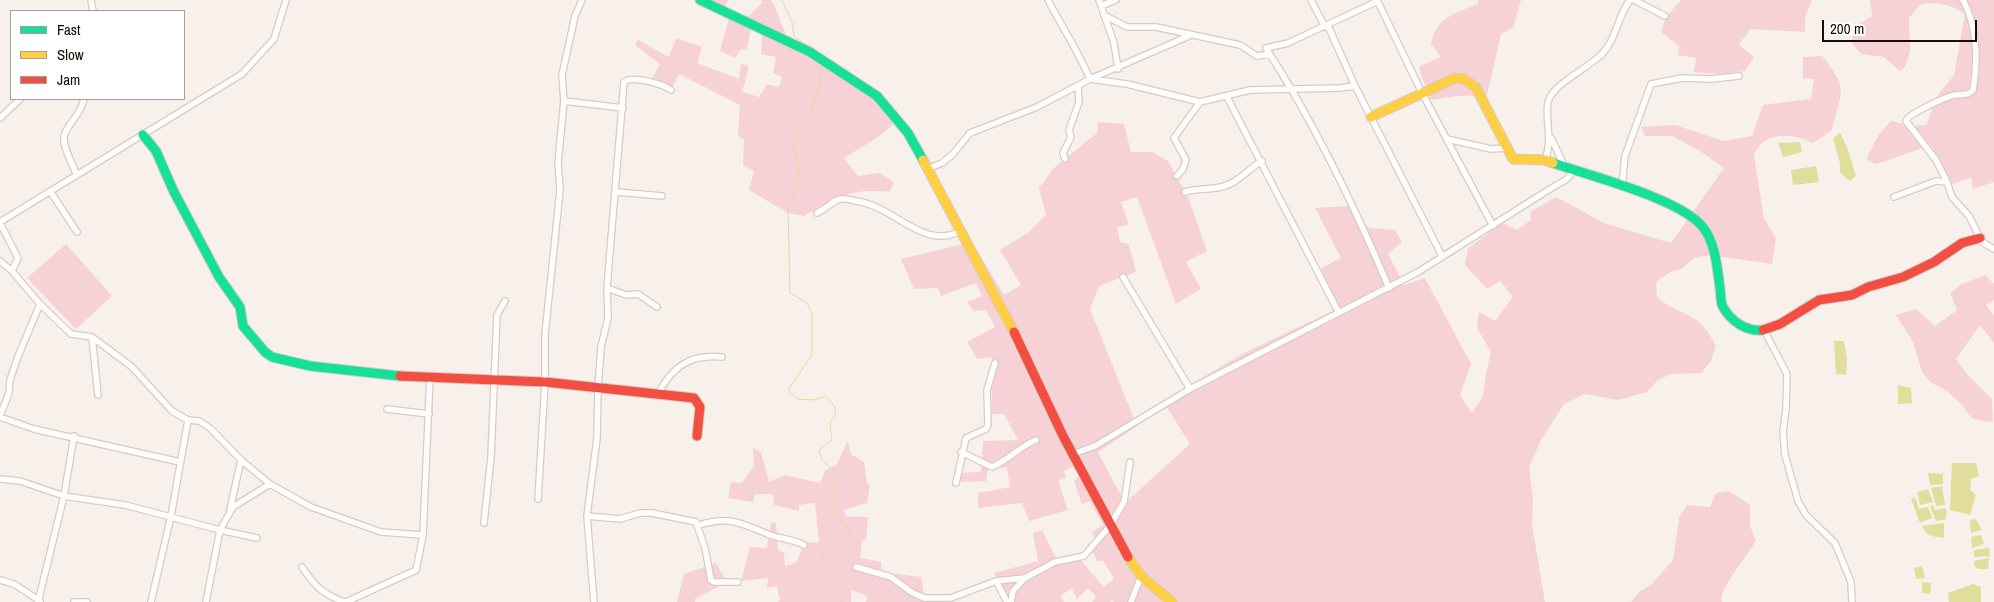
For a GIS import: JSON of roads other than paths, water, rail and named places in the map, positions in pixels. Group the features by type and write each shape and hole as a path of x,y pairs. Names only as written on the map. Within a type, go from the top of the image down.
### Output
{"street":[{"path":"12,271 18,258 0,222 242,74 274,39 286,0"},
{"path":"538,499 545,382 545,335 560,190 558,163 564,101 562,75 576,16 582,0"},
{"path":"700,0 744,19 810,52 877,96 908,133 1007,317 1072,454 1122,549 1141,576 1172,602"},
{"path":"1048,0 1064,30 1077,48 1090,79"},
{"path":"1116,0 1100,3 1114,42 1118,69"},
{"path":"1311,0 1326,26 1442,256"},
{"path":"1545,160 1549,149 1550,136 1547,106 1551,95 1600,56 1610,45 1622,12 1630,0"},
{"path":"1634,0 1665,16"},
{"path":"1963,0 1974,26 1976,61 1973,90 1969,94 1953,96 1911,114 1906,121 1936,160 1952,196 1969,216 1980,238 1994,249"},
{"path":"1389,288 1363,226 1292,90 1266,48 1288,43 1377,1 1422,92 1493,226"},
{"path":"1104,15 1127,27 1156,27 1189,36 1240,45 1257,56 1270,54"},
{"path":"927,168 942,163 953,154 970,133 1037,107 1090,79 1118,69 1189,36"},
{"path":"1622,186 1625,156 1651,84 1682,78 1712,79 1739,76"},
{"path":"1372,117 1422,92 1455,78 1463,77 1481,95 1495,128 1513,159 1545,160 1671,204 1698,221 1704,228 1716,255 1722,306 1743,328 1764,330 1784,322 1819,300 1852,295 1868,286 1903,277 1934,262 1962,243 1980,238"},
{"path":"1090,79 1127,84 1200,102 1262,89 1292,90 1355,86"},
{"path":"594,602 587,516 597,438 598,388 602,347 608,318 607,288 626,80 656,83 671,90"},
{"path":"1065,159 1063,153 1071,137 1069,130 1079,102 1078,86"},
{"path":"1227,97 1262,161 1339,314"},
{"path":"0,118 19,100"},
{"path":"76,174 64,141 65,134 82,109 84,100"},
{"path":"564,101 623,108"},
{"path":"1177,176 1183,170 1186,160 1174,138 1200,102"},
{"path":"143,135 156,151 174,192 193,223 219,277 240,307 244,326 265,352 291,363 391,376 462,377 492,382 545,382 694,398 700,407 697,436"},
{"path":"1550,136 1565,167"},
{"path":"1447,139 1491,149 1507,148"},
{"path":"1185,192 1197,188 1222,187 1238,179 1262,161"},
{"path":"1072,454 1095,446 1190,389 1389,288 1567,179 1574,170"},
{"path":"1894,197 1936,181 1947,182"},
{"path":"50,190 77,232"},
{"path":"617,192 662,196"},
{"path":"817,213 840,199 851,200 864,202 885,210 925,235 952,236 961,231"},
{"path":"0,261 12,271 40,304 71,334 92,337 132,367 172,411 188,420 199,421 210,428 241,460 270,484 310,507 356,525 381,532 423,535"},
{"path":"1124,277 1190,389"},
{"path":"607,288 626,295 638,294 658,307"},
{"path":"484,524 491,457 492,382 498,315 506,301"},
{"path":"40,304 17,359 10,380 9,392 0,416 34,428 180,462"},
{"path":"1764,330 1787,374 1783,432 1785,456 1798,501 1806,515 1836,543 1851,582 1852,602"},
{"path":"92,337 98,395"},
{"path":"658,394 670,374 678,367 699,358 722,357"},
{"path":"956,483 961,452 966,438 986,429 987,390 995,363"},
{"path":"302,568 315,587 328,596 345,602 416,570 423,535 430,376"},
{"path":"387,409 429,414"},
{"path":"151,602 171,516 188,420"},
{"path":"0,580 14,584 39,601 64,496 74,436"},
{"path":"961,452 992,467 1000,464 1026,444 1036,440"},
{"path":"206,602 220,530 230,511 241,460"},
{"path":"1009,602 1013,591 1025,578 1055,562 1084,556 1110,527 1124,502 1130,462"},
{"path":"0,480 20,481 64,496 125,505 256,538"},
{"path":"230,511 270,484"},
{"path":"587,516 620,520 640,513 652,513 665,514 696,522 699,525 710,580 714,582 738,582"},
{"path":"699,525 709,522 743,522 769,535 804,544"},
{"path":"856,567 892,577 917,599 936,600 951,598 996,581 1025,578"},
{"path":"1131,602 1141,576"},
{"path":"996,581 1009,602"},
{"path":"74,602 87,602"}],"waterway":[{"path":"782,0 792,22 794,36 813,50"},
{"path":"822,65 820,83 811,111 797,130 793,146 801,178 788,207 790,293 807,303 812,314 812,355 788,390 798,399 814,400 826,396 835,407 835,416 830,422 832,440 819,450 823,461 835,472 835,515 849,529 849,536 823,554 822,560 842,598 841,602"}]}
